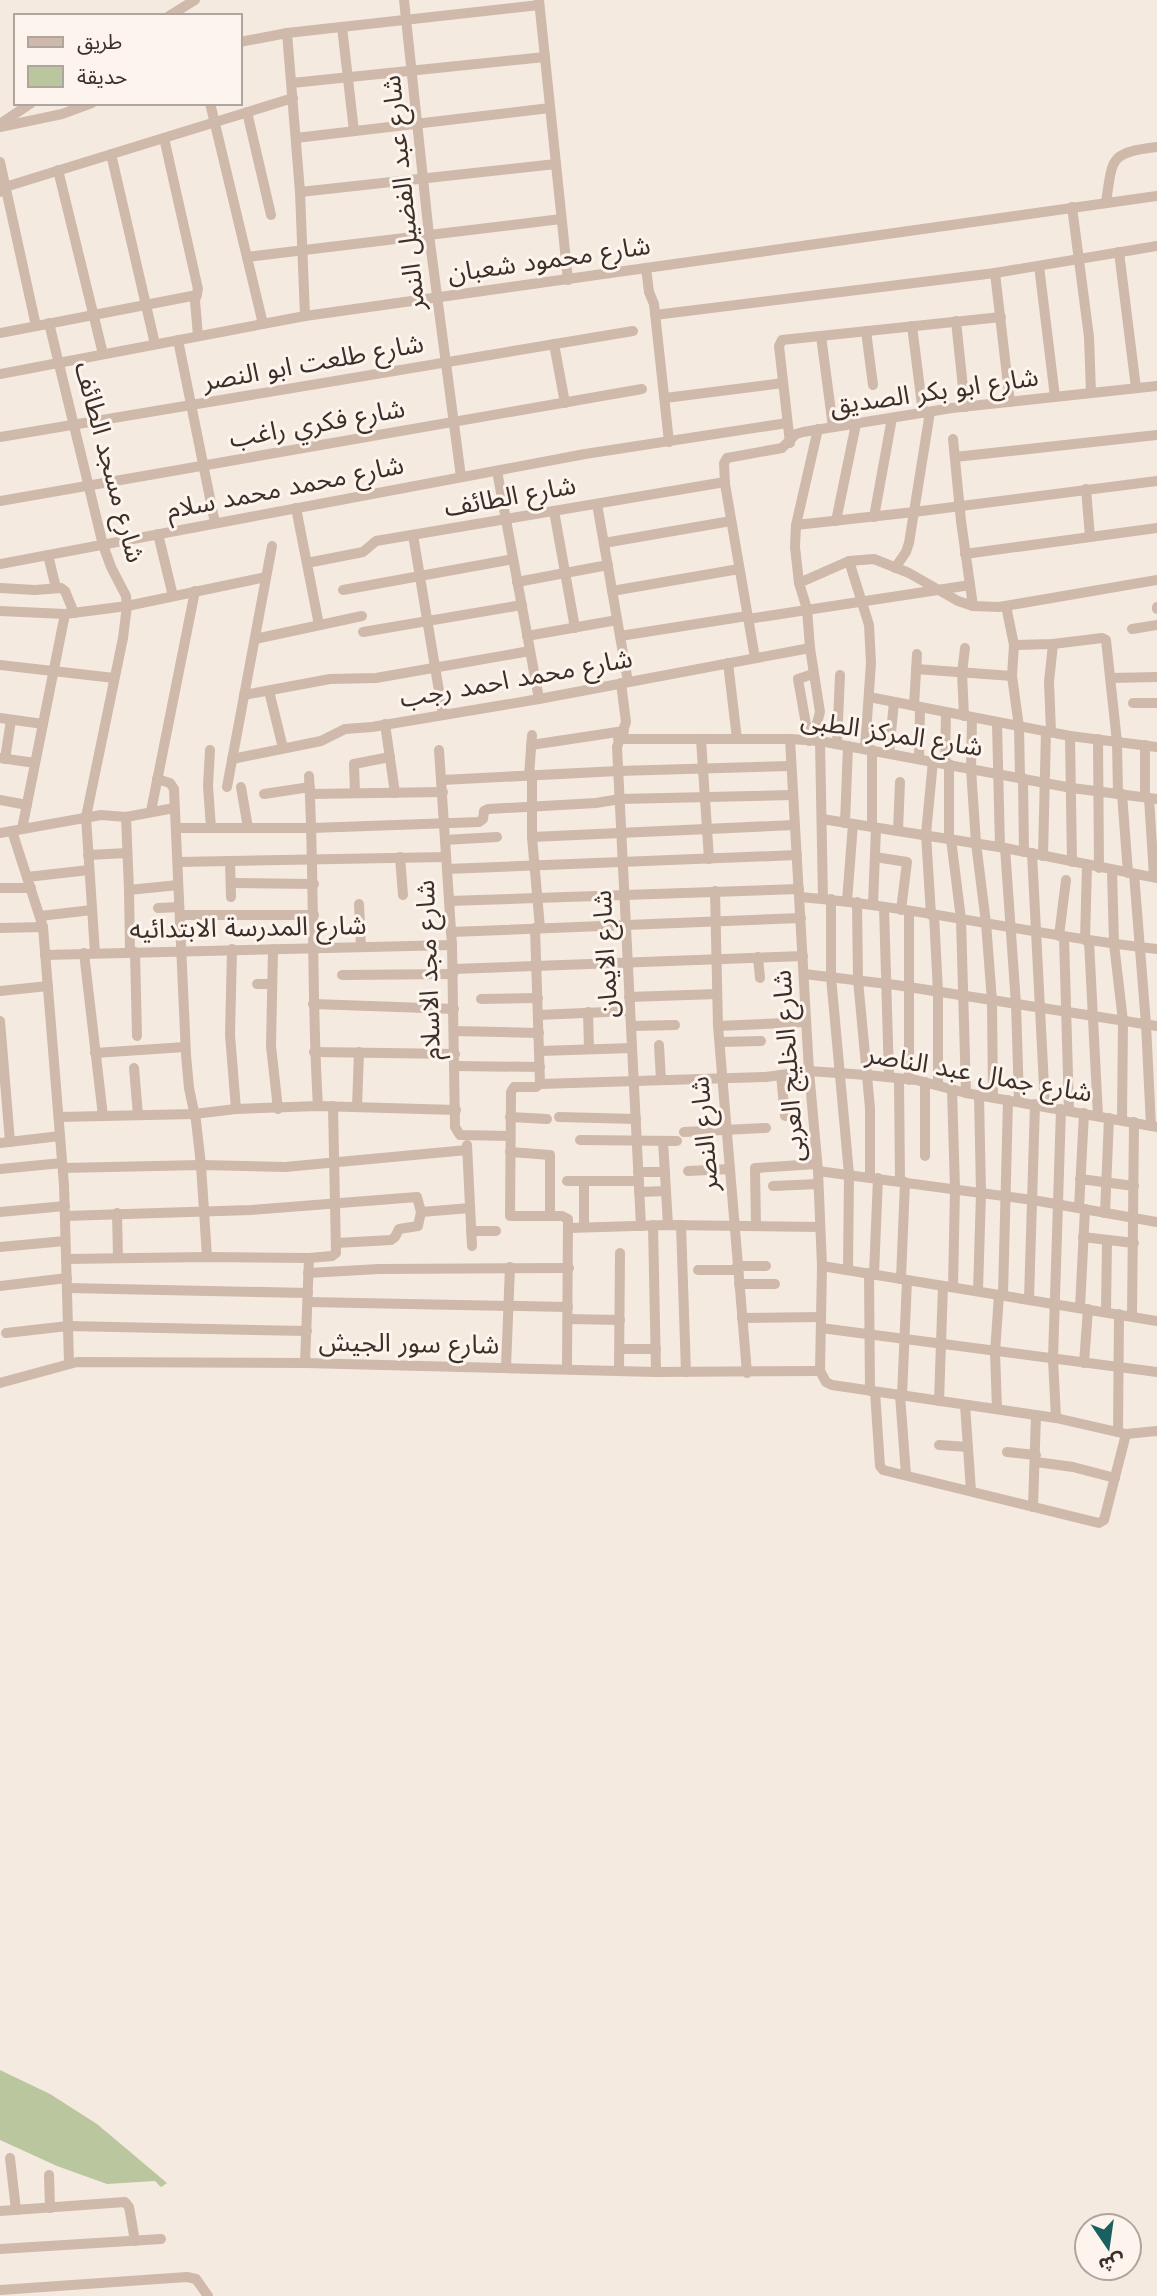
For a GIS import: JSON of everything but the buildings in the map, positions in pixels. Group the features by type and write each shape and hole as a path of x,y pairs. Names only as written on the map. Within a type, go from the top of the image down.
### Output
{"street":[{"path":"172,14 195,0"},
{"name":"شارع عبد الفضيل النمر","path":"404,0 429,235 461,477"},
{"path":"242,42 286,33 539,2 568,280"},
{"path":"342,27 354,131"},
{"path":"286,33 300,192 305,316"},
{"path":"292,83 545,57"},
{"path":"3,190 58,170 293,98"},
{"path":"0,125 28,105"},
{"path":"0,125 62,114 87,105"},
{"path":"211,105 263,324"},
{"path":"296,138 550,108"},
{"path":"247,112 271,215"},
{"path":"164,138 198,289 195,302 198,336"},
{"path":"1106,202 1113,163 1119,156 1127,151 1157,147"},
{"path":"111,154 155,344"},
{"path":"0,162 3,190 36,326"},
{"path":"300,192 556,164"},
{"path":"58,170 103,354"},
{"name":"شارع محمود شعبان","path":"0,374 305,316 1157,196"},
{"path":"1072,207 1089,337 1091,393"},
{"path":"247,257 561,219"},
{"path":"655,315 995,273 1157,246"},
{"path":"1119,252 1136,388"},
{"path":"1039,266 1055,397"},
{"path":"646,268 655,315 669,442"},
{"path":"995,273 1010,402"},
{"path":"0,333 197,295"},
{"path":"790,443 780,343 786,340 1000,317"},
{"path":"956,321 965,407"},
{"name":"شارع مسجد الطائف","path":"49,323 103,544 111,567 122,586 127,606 124,638 86,817"},
{"path":"895,568 906,552 927,412 912,326"},
{"name":"شارع طلعت ابو النصر","path":"0,437 633,331"},
{"path":"866,331 873,385"},
{"path":"821,336 833,427"},
{"path":"178,340 215,523"},
{"path":"554,344 565,403"},
{"path":"665,398 783,383"},
{"name":"شارع ابو بكر الصديق","path":"725,482 725,459 782,448 790,443 796,434 818,429 965,407 1157,386"},
{"name":"شارع فكري راغب","path":"0,501 642,389"},
{"path":"874,517 892,418"},
{"name":"شارع محمد محمد سلام","path":"0,564 585,454 787,423"},
{"path":"836,521 856,424"},
{"path":"818,429 796,525 795,561 807,609 813,674 820,712 815,741 831,977 849,1174 848,1270"},
{"path":"955,457 1157,435"},
{"path":"953,439 972,606"},
{"path":"497,471 539,699"},
{"path":"796,525 1157,481"},
{"path":"725,482 755,658"},
{"name":"شارع الطائف","path":"307,563 363,552 376,541 725,482"},
{"path":"1086,489 1090,537"},
{"name":"شارع الايمان","path":"597,504 620,636 625,683 626,722 621,735 618,771 641,1226"},
{"path":"296,508 319,625"},
{"path":"554,511 575,628"},
{"path":"604,543 731,521"},
{"path":"965,554 1157,528"},
{"path":"158,534 173,596"},
{"path":"414,535 443,715"},
{"path":"227,787 272,546"},
{"path":"48,555 56,588"},
{"path":"343,590 513,559"},
{"path":"799,583 849,561 874,559 972,606 1006,606 1157,580"},
{"path":"849,561 869,625 868,749 878,906 885,984 899,1079 904,1279 901,1396 906,1475"},
{"path":"517,582 608,565"},
{"path":"612,591 739,569"},
{"path":"0,611 69,614 127,606 266,577"},
{"path":"620,636 970,585"},
{"path":"0,588 56,588 65,591 69,614 54,670 27,805 17,830 41,921 45,955 63,1165 69,1363"},
{"path":"151,811 195,592"},
{"path":"363,632 522,605"},
{"path":"1006,606 1014,645 1012,676 1033,854 1041,1008 1040,1105 1029,1299"},
{"path":"255,639 362,616"},
{"path":"527,636 617,620"},
{"path":"1132,629 1157,625"},
{"path":"1014,645 1102,638 1107,643 1120,794 1139,947 1152,1025 1154,1126"},
{"path":"1033,854 1045,782 1053,644"},
{"name":"شارع محمد احمد رجب","path":"232,759 321,741 345,729 539,699 810,648"},
{"path":"965,648 962,673 992,1001 992,1097"},
{"path":"244,695 330,679 366,680 530,651"},
{"path":"917,654 919,758"},
{"path":"728,663 737,739"},
{"path":"0,665 114,678"},
{"path":"916,670 1012,676"},
{"path":"839,675 852,901 874,1178 869,1334 881,1468 1099,1523 1104,1520 1115,1478 1122,1433 1117,1366 1119,1314"},
{"path":"1110,678 1157,677"},
{"path":"270,691 283,748"},
{"path":"822,820 926,834 1155,877 1150,798 1151,746 1070,736 869,697"},
{"path":"890,753 894,702"},
{"path":"1133,703 1157,703"},
{"path":"946,713 950,839 961,919 967,1093"},
{"path":"35,764 2,758 6,719 43,724"},
{"path":"997,723 997,773 1016,1004 1013,1100 995,1352 997,1409"},
{"path":"385,724 395,793"},
{"name":"شارع المركز الطبى","path":"530,776 531,740 621,735 701,739 790,739 868,749 1072,788 1150,798"},
{"path":"1070,736 1072,862"},
{"path":"701,739 709,859"},
{"name":"شارع الخليج العربى","path":"790,739 809,1071 818,1167 822,1266 820,1371"},
{"path":"1098,739 1098,791 1087,940 1103,1117 1105,1213"},
{"path":"210,750 208,786 211,828"},
{"name":"شارع مجد الاسلام","path":"439,750 452,945 456,1131 460,1135 467,1135"},
{"path":"355,793 354,764 390,757"},
{"path":"933,761 926,834 938,992 938,1085"},
{"path":"264,794 310,786 355,793 395,793 530,776 791,766"},
{"path":"530,776 538,898 540,1084"},
{"path":"158,779 173,785 189,1088 201,1165 207,1257"},
{"path":"898,831 900,782"},
{"path":"310,786 314,884 314,1052 318,1107"},
{"path":"241,787 248,828"},
{"path":"177,828 444,824 479,822 483,819 484,811 488,809 596,803 620,799 792,795"},
{"path":"0,800 27,805"},
{"path":"0,833 86,817 108,814 125,817 174,808"},
{"path":"86,817 92,910 90,953 95,1053 103,1116"},
{"path":"125,817 137,1035"},
{"path":"532,836 794,825"},
{"path":"445,840 497,837"},
{"path":"88,855 127,853"},
{"path":"447,869 797,855"},
{"path":"177,862 446,857"},
{"path":"875,857 906,862 905,911 910,988 899,1079"},
{"path":"400,858 403,895"},
{"path":"230,861 231,897"},
{"path":"0,888 89,870"},
{"path":"1112,870 1114,944 1123,1021 1122,1120"},
{"path":"1056,1418 1054,1303 1065,1110 1066,1012 1061,936 1066,880"},
{"path":"231,883 314,884"},
{"path":"129,890 178,885"},
{"path":"449,901 715,891 799,893 1157,949"},
{"name":"شارع النصر","path":"715,891 719,1042 747,1373"},
{"path":"359,904 361,947"},
{"path":"158,908 314,915"},
{"path":"0,928 92,910"},
{"path":"451,932 801,918"},
{"name":"شارع المدرسة الابتدائيه","path":"45,955 452,945"},
{"path":"232,949 230,1035 236,1109"},
{"path":"273,949 271,1046 278,1109"},
{"path":"342,975 803,956"},
{"path":"758,957 760,978"},
{"path":"804,974 1152,1025"},
{"path":"257,984 272,984"},
{"path":"0,991 48,986"},
{"path":"629,997 717,994"},
{"path":"481,999 538,998"},
{"path":"313,1004 454,1009"},
{"path":"538,1015 630,1011"},
{"path":"588,1012 589,1049"},
{"path":"0,1021 5,1142 60,1136"},
{"path":"718,1026 806,1023"},
{"path":"631,1026 675,1025"},
{"path":"454,1031 539,1033"},
{"path":"719,1042 761,1041"},
{"path":"659,1045 661,1080"},
{"path":"95,1053 186,1046"},
{"path":"540,1051 632,1048"},
{"path":"314,1052 455,1054"},
{"path":"357,1107 359,1052"},
{"path":"455,1066 540,1067"},
{"path":"134,1068 138,1115"},
{"name":"شارع جمال عبد الناصر","path":"510,1117 512,1088 536,1087 540,1084 781,1075 809,1071 925,1082 967,1093 1154,1126"},
{"path":"781,1075 785,1116"},
{"path":"925,1082 925,1156"},
{"path":"939,1401 940,1344 948,1286 955,1189 952,1089"},
{"path":"978,1291 981,1193 979,1095"},
{"path":"59,1117 194,1114 236,1109 333,1106 456,1110"},
{"path":"66,1259 309,1258 334,1255 336,1164 333,1106"},
{"path":"1084,1113 1080,1179 1084,1363"},
{"path":"567,1368 569,1228 566,1217 510,1216 510,1117 636,1119"},
{"path":"1132,1316 1134,1122"},
{"path":"580,1140 663,1141 727,1130 766,1128"},
{"path":"472,1246 467,1135 510,1136"},
{"path":"663,1141 668,1225"},
{"path":"0,1169 63,1165 285,1167 467,1150"},
{"path":"510,1152 550,1155 550,1216"},
{"path":"757,1226 755,1168 818,1167 1157,1222"},
{"path":"688,1171 730,1169"},
{"path":"639,1182 665,1172"},
{"path":"1080,1179 1135,1186"},
{"path":"567,1181 639,1182 666,1191"},
{"path":"584,1181 584,1227"},
{"path":"773,1186 818,1184"},
{"path":"0,1212 205,1212 417,1197 421,1212 418,1226 399,1228 394,1239 336,1243"},
{"path":"421,1212 470,1209"},
{"path":"117,1213 118,1257"},
{"path":"569,1228 653,1225 820,1227"},
{"path":"653,1225 656,1372"},
{"path":"681,1225 686,1372"},
{"path":"471,1231 496,1231"},
{"path":"1083,1237 1134,1243"},
{"path":"1106,1312 1107,1240"},
{"path":"0,1247 65,1241"},
{"path":"620,1253 620,1370"},
{"path":"305,1363 309,1258"},
{"path":"698,1269 766,1265"},
{"path":"822,1266 1157,1321"},
{"path":"506,1367 510,1267"},
{"path":"308,1273 379,1269 569,1268"},
{"path":"0,1286 67,1283 508,1305 620,1320"},
{"path":"739,1284 775,1284"},
{"path":"742,1318 821,1322 869,1334 1157,1372"},
{"path":"6,1333 68,1326 307,1331"},
{"path":"620,1349 656,1349"},
{"name":"شارع سور الجيش","path":"0,1383 69,1363 305,1363 747,1373 820,1371"},
{"path":"820,1371 825,1382 832,1385 1056,1418 1122,1433 1157,1431"},
{"path":"965,1405 971,1491"},
{"path":"1033,1507 1036,1415"},
{"path":"939,1445 968,1447"},
{"path":"1007,1452 1115,1478"},
{"path":"10,2158 16,2210"},
{"path":"48,2175 50,2208"},
{"path":"0,2211 127,2203 135,2241"},
{"path":"0,2249 161,2239"},
{"path":"0,2290 192,2277 208,2296"}],"green space":[{"path":"0,2070 50,2094 97,2124 167,2183 161,2187 155,2181 107,2184 57,2166 0,2140"}]}
